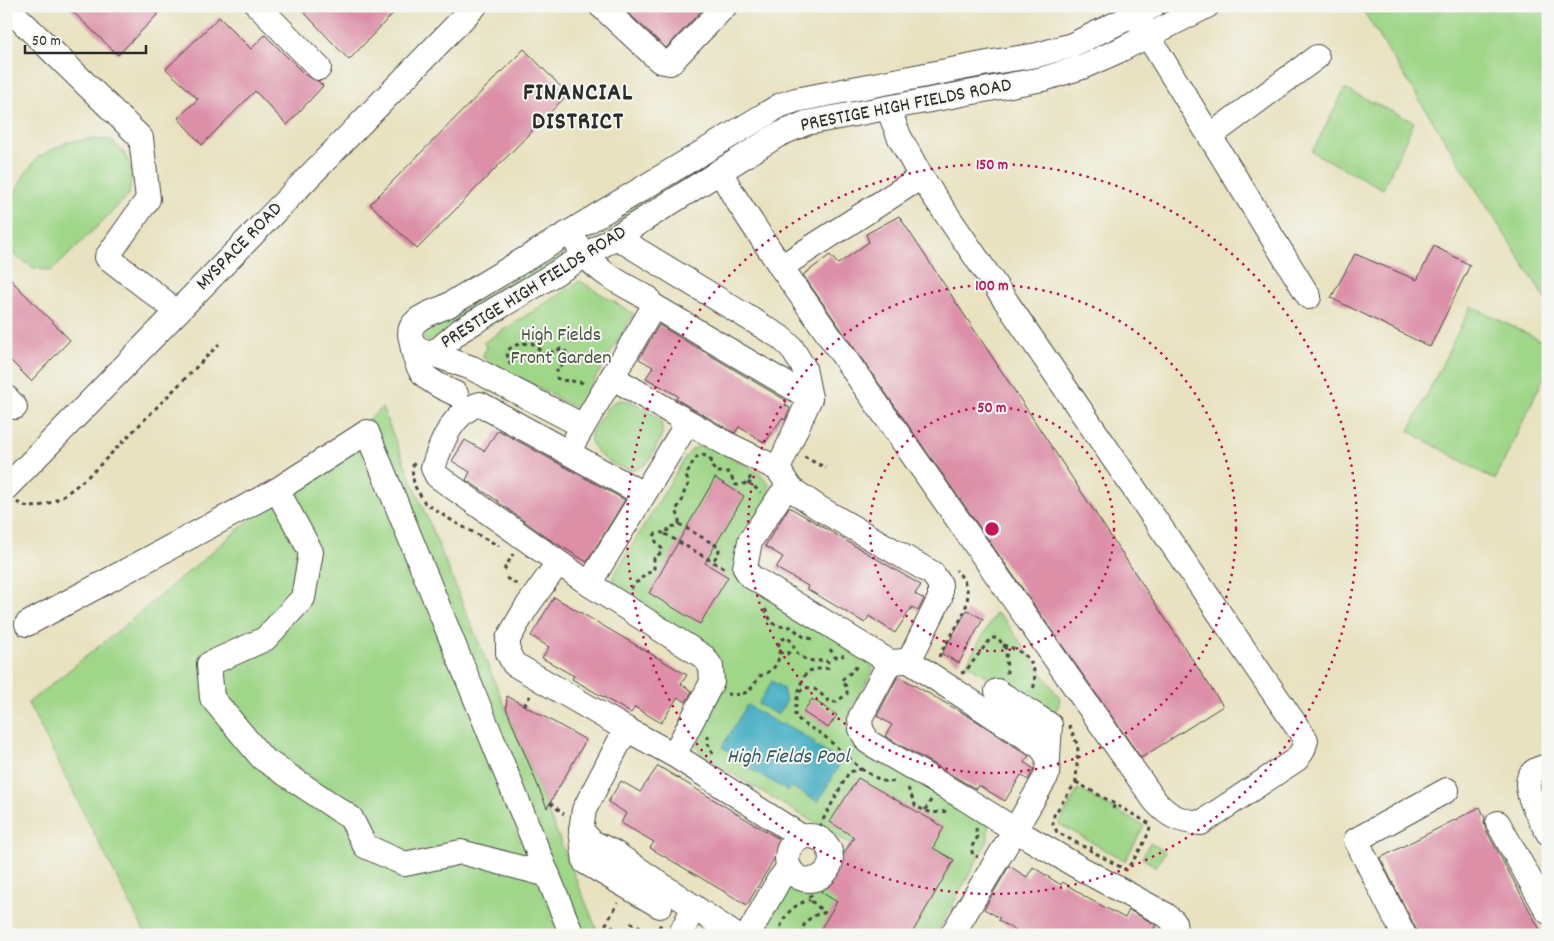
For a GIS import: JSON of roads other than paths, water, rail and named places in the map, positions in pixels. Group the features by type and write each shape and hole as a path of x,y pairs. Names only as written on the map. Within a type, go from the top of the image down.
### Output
{"street":[{"path":"6,6 141,138 148,199 107,257 165,302"},
{"path":"258,6 319,68"},
{"name":"MYSPACE ROAD","path":"6,466 452,6"},
{"name":"MYSPACE ROAD","path":"10,494 475,6"},
{"path":"601,6 660,61 670,64 725,6"},
{"name":"PRESTIGE HIGH FIELDS ROAD","path":"1145,10 1072,45 1038,56 993,62 796,100 781,105 447,306 419,318 412,325 409,334 421,348 439,349 462,330 791,128 806,123 1043,79 1082,67 1207,6"},
{"path":"1145,10 1148,36 1309,297"},
{"path":"1210,136 1317,57"},
{"path":"993,62 996,88"},
{"path":"720,171 734,196 781,267 1155,801 1164,812 1183,822 1201,823 1297,759 1303,750 1306,740 921,177 899,136 888,108"},
{"path":"781,267 921,177"},
{"path":"570,232 584,256 643,303"},
{"path":"616,237 780,337 791,347 804,368 810,398 778,469"},
{"path":"568,452 654,306 810,398"},
{"path":"456,394 436,384 419,371 415,363 421,348 472,368 583,426"},
{"path":"612,377 688,422 778,469 790,489 819,508 932,573 940,584 940,598 900,662 860,718 862,729 868,742 1080,868 1166,915 1174,922 1176,930 1173,935"},
{"path":"643,494 480,404 470,406 460,415 448,431 433,468 437,476 558,563 704,657 711,667 712,682 674,755"},
{"path":"589,584 688,422"},
{"path":"27,624 277,490 367,432 572,935"},
{"path":"790,489 782,495 750,541 745,568 750,576 774,592 900,662 1041,747 1048,757"},
{"path":"277,490 311,552 303,598 264,639 209,664 212,698 262,758 351,818 365,846 406,864 461,852 548,875"},
{"path":"558,563 526,608 508,639 508,653 514,664 674,755 808,837"},
{"path":"953,934 1048,775 1050,725 1002,685"},
{"path":"572,824 584,810 626,729"},
{"path":"1548,766 1534,772 1528,779 1527,790 1548,833"},
{"path":"1404,935 1356,840 1447,790"},
{"path":"1498,823 1548,912"},
{"path":"572,824 592,842 613,852 735,935"},
{"path":"572,824 585,862 668,921 694,907"},
{"path":"808,837 821,839 830,850 832,857 827,871 813,890 789,867 788,853 795,840 808,837"},
{"path":"748,935 779,880 789,867"}],"water":[{"path":"772,681 783,688 786,702 778,715 758,704"},
{"name":"High Fields Pool","path":"747,705 815,742 814,745 841,762 818,802 792,787 788,791 744,765 746,761 722,747"}],"district":[{"name":"FINANCIAL DISTRICT","path":"578,108"}],"park label":[{"name":"High Fields Front Garden","path":"561,348"}]}
